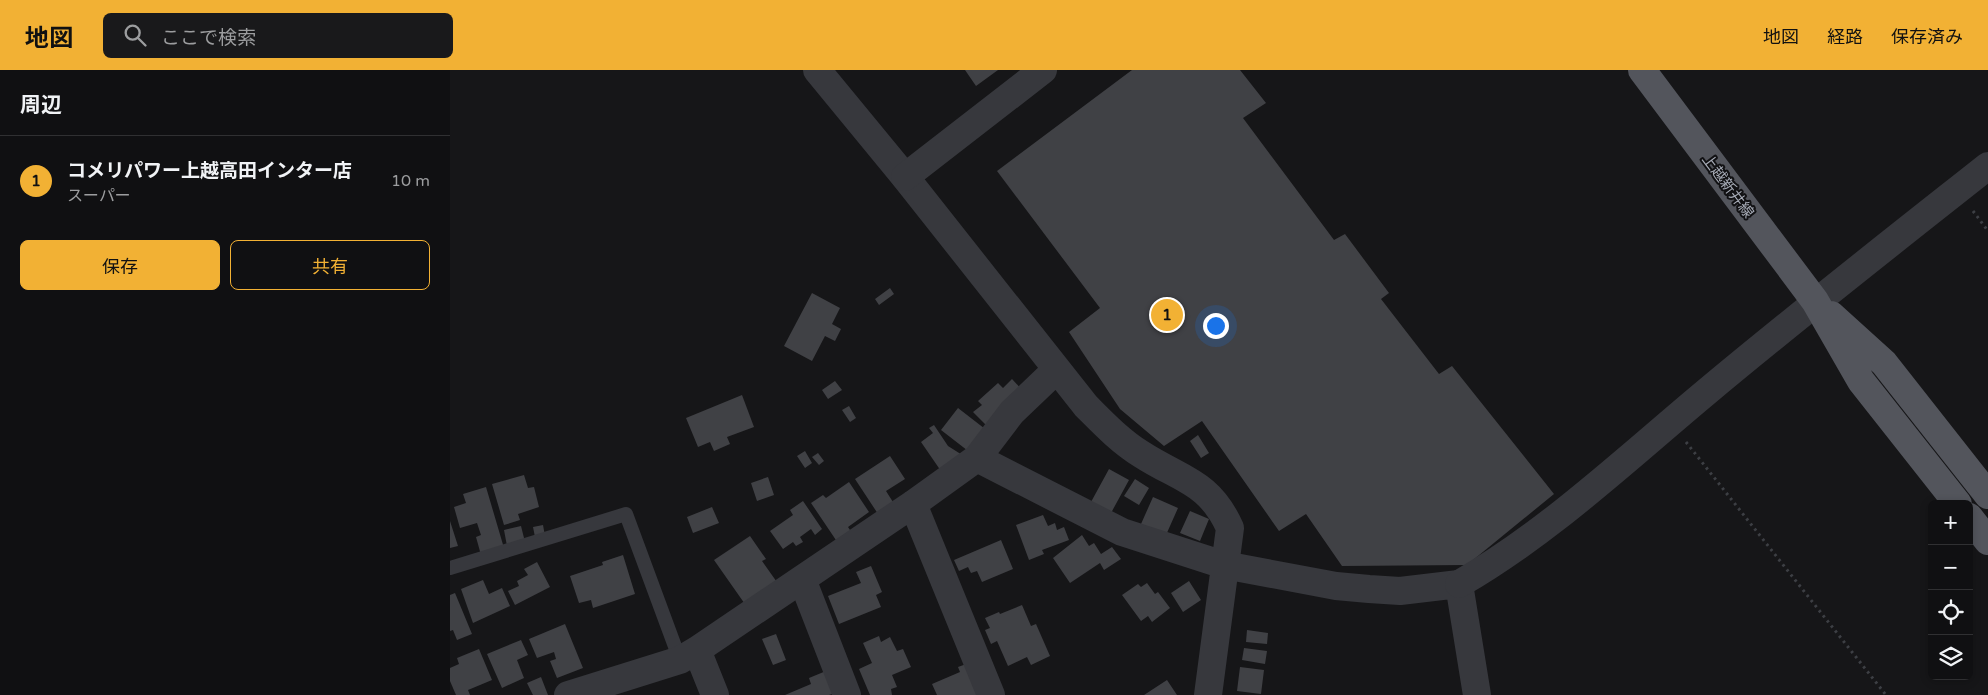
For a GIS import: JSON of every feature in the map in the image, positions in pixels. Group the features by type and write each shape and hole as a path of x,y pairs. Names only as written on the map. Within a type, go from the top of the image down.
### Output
{"main road":[{"name":"上越新井線","path":"1642,70 1815,301 1860,381 1955,500"},
{"name":"上越新井線","path":"1815,301 1884,362 1988,495"},
{"path":"1973,522 1988,541"}],"street":[{"path":"816,70 905,176 1086,406 1120,439 1157,463 1203,488 1224,512 1230,528 1208,695"},
{"path":"905,176 1043,70"},
{"path":"978,458 1122,532 1224,565 1336,586 1384,590 1427,590 1459,584 1521,544 1671,422 1815,301 1988,166"},
{"path":"568,695 689,655 978,458 1012,412 1056,370"},
{"path":"913,504 991,695"},
{"path":"802,579 847,695"},
{"path":"1459,584 1477,695"},
{"path":"689,655 715,695"}],"lane":[{"path":"450,568 626,514 689,655"}],"path":[{"path":"1671,422 1886,695"}],"building":[{"path":"965,70 998,70 976,86"},
{"path":"1132,70 1240,70 1266,103 1243,118 1334,240 1345,234 1389,293 1381,299 1439,374 1452,366 1554,494 1467,565 1342,566 1306,514 1279,531 1202,421 1164,446 1120,409 1069,332 1100,308 997,171"},
{"path":"890,288 894,294 879,305 875,299"},
{"path":"812,293 840,308 832,324 841,329 835,341 825,336 812,361 784,346"},
{"path":"1012,379 1026,394 988,427 973,412 982,405 978,401 998,383 1003,388"},
{"path":"835,381 842,390 828,399 822,390"},
{"path":"742,395 754,427 727,437 730,444 714,451 710,442 698,447 686,418"},
{"path":"849,406 856,418 850,422 842,410"},
{"path":"958,408 989,432 972,454 941,430"},
{"path":"934,425 948,446 967,458 943,474 921,442 933,433 929,428"},
{"path":"1198,435 1209,453 1201,458 1190,441"},
{"path":"805,451 812,463 805,468 797,456"},
{"path":"818,453 824,461 819,465 812,457"},
{"path":"890,456 905,479 886,491 898,510 882,520 855,479"},
{"path":"1109,469 1129,480 1111,513 1091,502"},
{"path":"524,475 528,488 534,487 539,507 518,514 520,520 504,525 492,484"},
{"path":"768,477 774,495 757,501 751,483"},
{"path":"1135,479 1149,488 1139,505 1124,496"},
{"path":"849,482 869,512 848,527 856,539 842,549 811,503 823,495 826,498"},
{"path":"486,487 504,548 481,555 476,537 481,535 477,523 460,528 454,507 466,503 463,494"},
{"path":"1153,497 1178,508 1166,535 1141,524"},
{"path":"803,501 822,529 815,535 811,529 800,537 803,542 796,546 793,542 783,549 770,531 793,515 790,510"},
{"path":"712,507 719,523 693,533 687,517"},
{"path":"1190,511 1209,519 1200,541 1180,533"},
{"path":"1043,515 1048,526 1055,523 1057,530 1064,527 1069,540 1042,550 1044,554 1029,560 1016,525"},
{"path":"450,521 458,546 450,548"},
{"path":"543,525 545,536 535,537 533,527"},
{"path":"521,526 525,542 507,546 504,530"},
{"path":"1082,535 1089,546 1094,543 1101,554 1112,547 1121,559 1104,570 1100,563 1070,583 1053,558"},
{"path":"750,536 766,559 762,561 779,585 747,607 714,560"},
{"path":"1001,540 1013,569 982,582 977,571 971,573 968,567 959,571 954,560"},
{"path":"623,555 635,594 593,608 591,600 579,603 570,576 603,565 602,562"},
{"path":"537,562 550,587 515,605 508,591 519,586 517,581 528,575 524,569"},
{"path":"871,566 882,592 876,595 881,607 839,624 828,596 861,583 856,572"},
{"path":"483,580 489,594 502,588 510,606 473,623 461,589"},
{"path":"1189,581 1201,600 1183,612 1171,593"},
{"path":"1147,583 1155,594 1158,592 1170,608 1152,622 1148,616 1141,621 1122,595 1138,584 1141,587"},
{"path":"455,593 472,634 457,640 453,630 450,631 450,595"},
{"path":"1022,605 1031,626 1036,624 1050,656 1031,665 1027,657 1008,666 997,641 991,644 985,630 990,628 985,618"},
{"path":"565,624 583,668 557,678 550,661 556,659 554,652 537,658 529,639"},
{"path":"1247,630 1268,633 1267,644 1246,642"},
{"path":"776,634 786,660 773,665 762,639"},
{"path":"879,636 881,642 890,637 897,651 903,649 911,667 892,675 897,687 891,689 892,695 870,695 859,669 872,663 863,643"},
{"path":"521,640 528,655 517,660 524,678 502,688 487,654"},
{"path":"1244,648 1267,651 1265,664 1242,660"},
{"path":"479,649 492,680 468,690 470,695 456,695 450,681 450,668 459,664 457,658"},
{"path":"969,663 982,695 937,695 932,684 960,672 958,667"},
{"path":"1240,667 1264,670 1261,694 1237,691"},
{"path":"826,671 835,693 829,695 785,695 811,684 809,678"},
{"path":"541,677 548,695 533,695 527,683"},
{"path":"1167,680 1177,695 1144,695"}],"place":[{"name":"コメリパワー上越高田インター店","path":"1167,315"}]}
